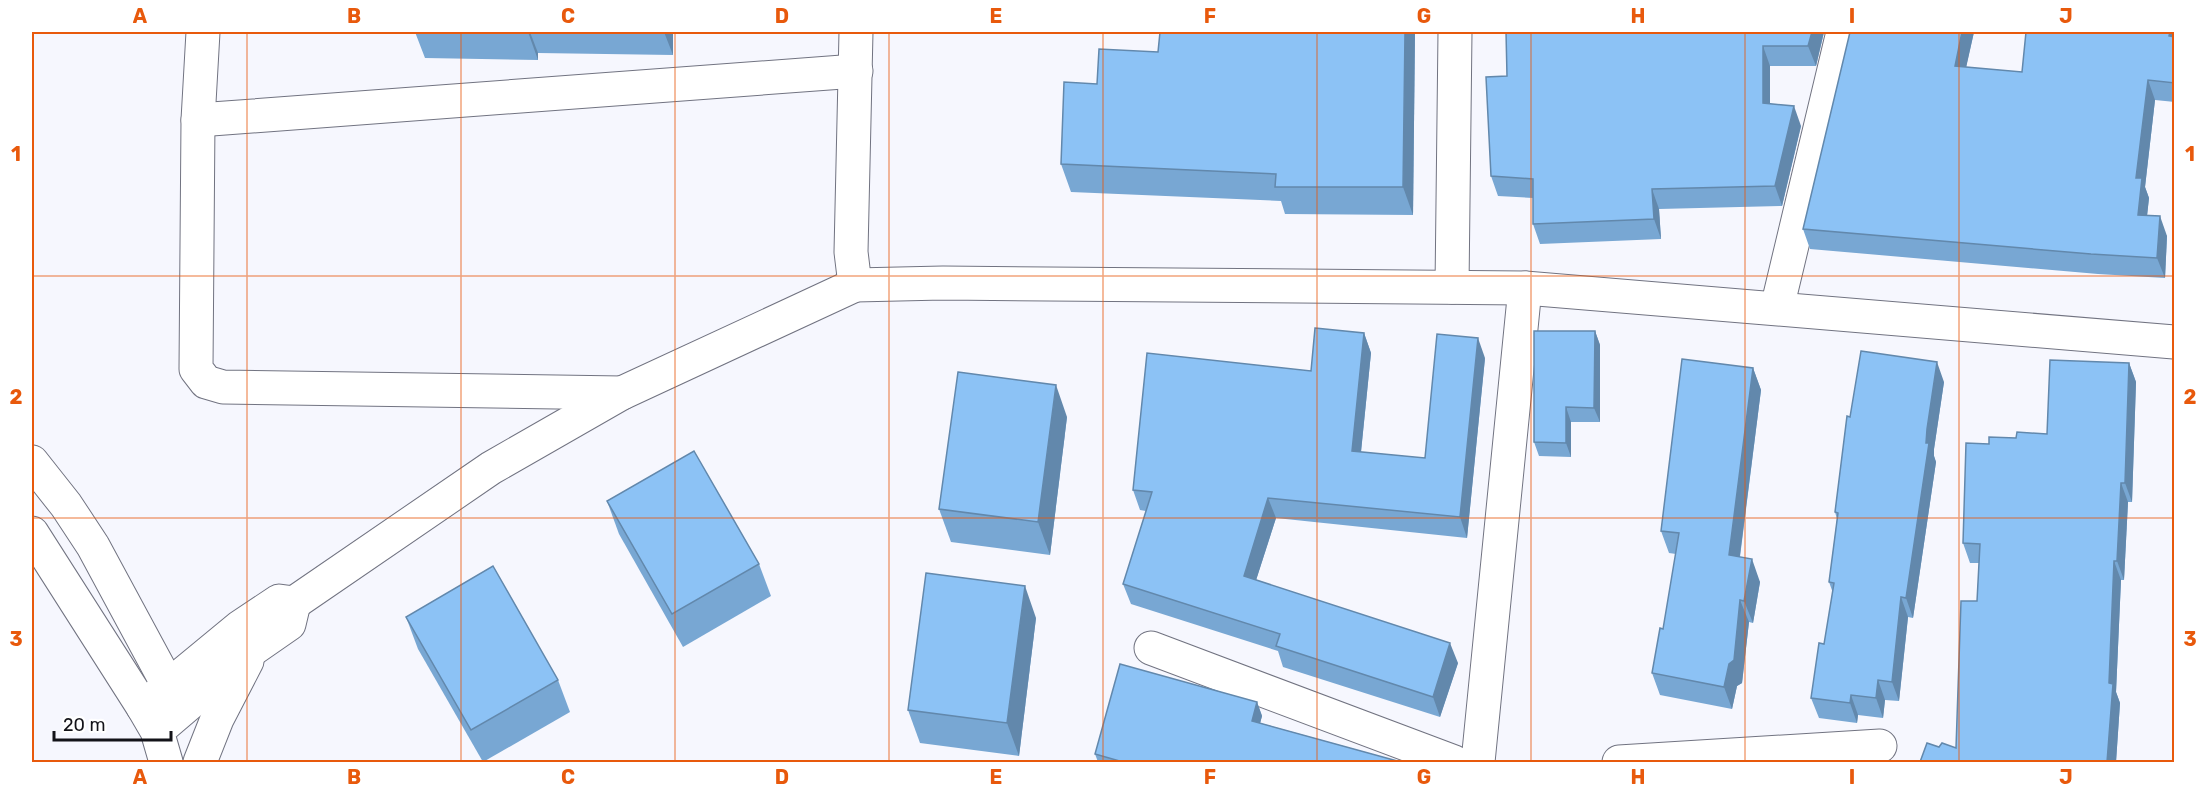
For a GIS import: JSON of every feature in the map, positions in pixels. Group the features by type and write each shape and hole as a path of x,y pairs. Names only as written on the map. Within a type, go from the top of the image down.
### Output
{"street":[{"path":"203,32 198,120 196,369 206,382 223,387 622,393"},
{"path":"855,285 851,252 856,32"},
{"path":"1452,287 1455,32"},
{"path":"1777,308 1843,32"},
{"path":"198,120 856,71"},
{"path":"150,719 175,697 240,627 279,601 294,603 491,468 622,393 855,285 943,283 1525,288 2175,342"},
{"path":"1478,762 1525,288"},
{"path":"32,462 66,505 93,546 175,697 200,762"},
{"path":"32,533 150,719 166,762"},
{"path":"175,697 289,624 294,603"},
{"path":"1151,648 1454,762"},
{"path":"200,762 218,719 253,649"},
{"path":"1618,762 1880,746"}],"building":[{"path":"1160,32 1405,32 1403,187 1275,187 1276,174 1061,164 1064,82 1097,84 1099,49 1158,52"},
{"path":"1506,32 1812,32 1808,46 1763,46 1763,103 1794,106 1775,186 1652,189 1654,219 1533,224 1533,179 1491,176 1486,77 1507,76"},
{"path":"1850,32 1962,32 1955,66 2022,72 2026,32 2170,32 2169,36 2175,37 2175,83 2148,80 2136,178 2142,178 2138,215 2160,216 2157,258 1803,229"},
{"path":"1315,328 1364,333 1352,451 1425,458 1437,334 1478,338 1460,517 1268,498 1244,576 1450,643 1433,697 1276,646 1280,634 1123,584 1152,492 1133,490 1147,353 1311,371"},
{"path":"1534,331 1595,331 1594,408 1566,407 1566,443 1534,442"},
{"path":"1861,351 1937,362 1927,429 1926,443 1929,443 1906,598 1901,597 1892,682 1878,680 1876,698 1851,695 1850,703 1811,698 1819,643 1824,644 1834,583 1829,582 1838,513 1835,512 1847,416 1850,417"},
{"path":"1682,359 1753,368 1729,555 1752,559 1744,601 1740,600 1734,660 1729,664 1724,687 1652,673 1660,628 1663,629 1679,533 1661,531"},
{"path":"2050,360 2129,363 2125,483 2121,483 2117,561 2114,561 2109,683 2113,684 2107,762 1920,762 1927,743 1939,747 1942,743 1956,748 1961,601 1977,601 1980,544 1963,543 1966,443 1989,444 1989,437 2016,438 2017,432 2047,434"},
{"path":"958,372 1056,385 1038,522 939,509"},
{"path":"694,451 759,564 672,614 607,501"},
{"path":"493,566 558,680 471,730 406,617"},
{"path":"926,573 1025,586 1007,723 908,710"},
{"path":"1120,664 1257,702 1252,721 1401,762 1123,762 1095,754"}]}
